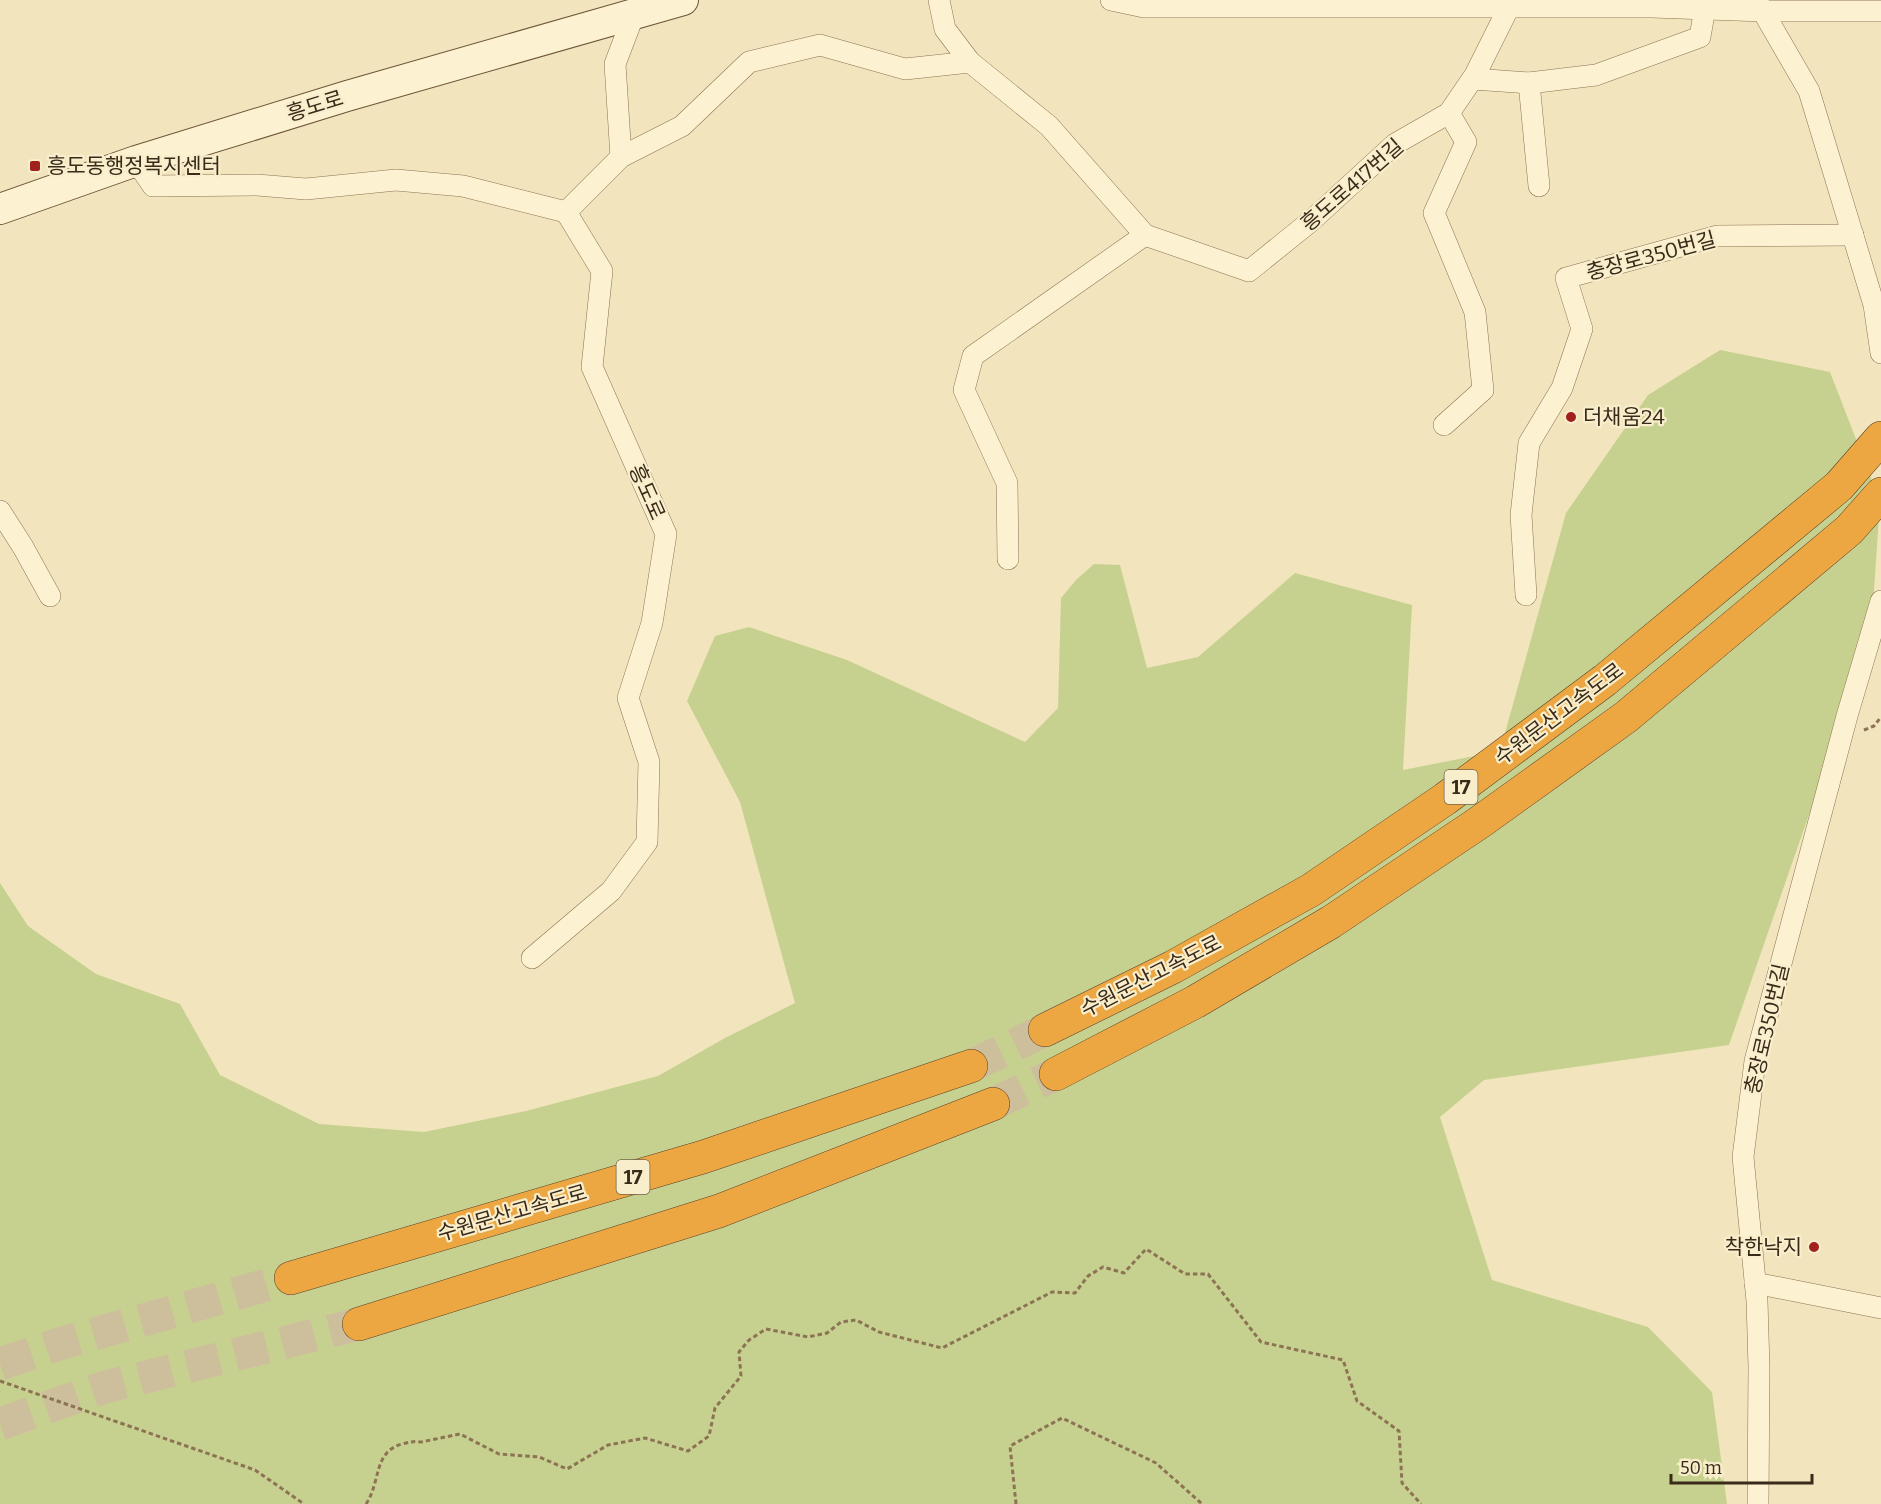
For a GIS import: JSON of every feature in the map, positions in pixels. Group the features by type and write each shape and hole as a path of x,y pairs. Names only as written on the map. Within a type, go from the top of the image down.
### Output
{"highway":[{"name":"수원문산고속도로","path":"1045,1030 1173,968 1311,890 1445,799 1605,680 1839,486 1881,438"},
{"name":"수원문산고속도로","path":"1056,1074 1194,1002 1331,922 1480,822 1626,717 1850,530 1881,494"},
{"name":"수원문산고속도로","path":"291,1278 703,1157 971,1066"},
{"path":"359,1324 719,1211 993,1104"}],"street":[{"name":"흥도로","path":"0,209 136,161 347,96 683,0"},
{"name":"흥도로417번길","path":"939,0 945,29 970,62 1049,126 1145,235 1249,271 1311,220 1395,144 1449,113 1473,79 1509,7"},
{"path":"1111,0 1144,7 1705,8 1760,5 1881,11"},
{"path":"1760,5 1809,91 1874,305 1881,353"},
{"path":"1473,79 1529,83 1596,75 1700,37 1705,8"},
{"path":"621,157 615,64 634,14"},
{"path":"136,161 153,186 257,185 306,189 396,180 463,186 566,212 621,157 682,126 749,62 820,45 905,69 970,62"},
{"path":"1529,83 1539,186"},
{"path":"1444,425 1483,390 1475,312 1434,213 1466,142 1449,113"},
{"name":"흥도로","path":"532,958 611,891 647,842 649,762 628,698 652,623 666,534 592,367 602,271 566,212"},
{"path":"1008,559 1007,483 964,390 973,357 1145,235"},
{"name":"충장로350번길","path":"1526,595 1521,514 1529,443 1562,388 1582,329 1566,278 1717,236 1853,235"},
{"path":"0,512 23,547 50,596"},
{"name":"충장로350번길","path":"1758,1504 1759,1367 1755,1283 1743,1157 1755,1061 1847,716 1881,601"},
{"path":"1755,1283 1881,1308"}],"path":[{"path":"366,1504 372,1496 383,1458 390,1448 416,1441 460,1434 499,1454 539,1457 567,1469 608,1445 645,1438 688,1451 709,1436 715,1408 741,1376 739,1352 749,1340 766,1329 808,1337 827,1333 841,1322 855,1320 879,1332 942,1348 1052,1292 1075,1293 1088,1276 1103,1267 1124,1273 1146,1249 1185,1274 1208,1274 1261,1342 1343,1360 1357,1401 1399,1431 1402,1483 1421,1504"},
{"path":"0,1381 255,1470 304,1504"},
{"path":"1016,1504 1010,1446 1062,1418 1156,1462 1202,1504"}],"green space":[{"path":"1720,350 1830,372 1880,501 1871,636 1729,1045 1484,1080 1440,1117 1492,1280 1648,1327 1712,1392 1727,1504 0,1504 0,883 28,926 96,974 180,1004 220,1075 319,1124 424,1132 526,1111 658,1076 725,1038 795,1003 740,802 687,701 715,636 749,627 847,660 1025,742 1058,708 1061,598 1094,564 1120,565 1147,668 1198,657 1295,573 1412,605 1403,770 1500,751 1566,513 1648,395"}],"tunnel":[{"path":"971,1066 1045,1030"},
{"path":"993,1104 1056,1074"},
{"path":"0,1364 59,1344 291,1278"},
{"path":"0,1424 105,1387 359,1324"}],"place":[{"name":"흥도동행정복지센터","path":"35,166"},
{"name":"더채움24","path":"1571,417"},
{"name":"착한낙지","path":"1814,1247"}]}
